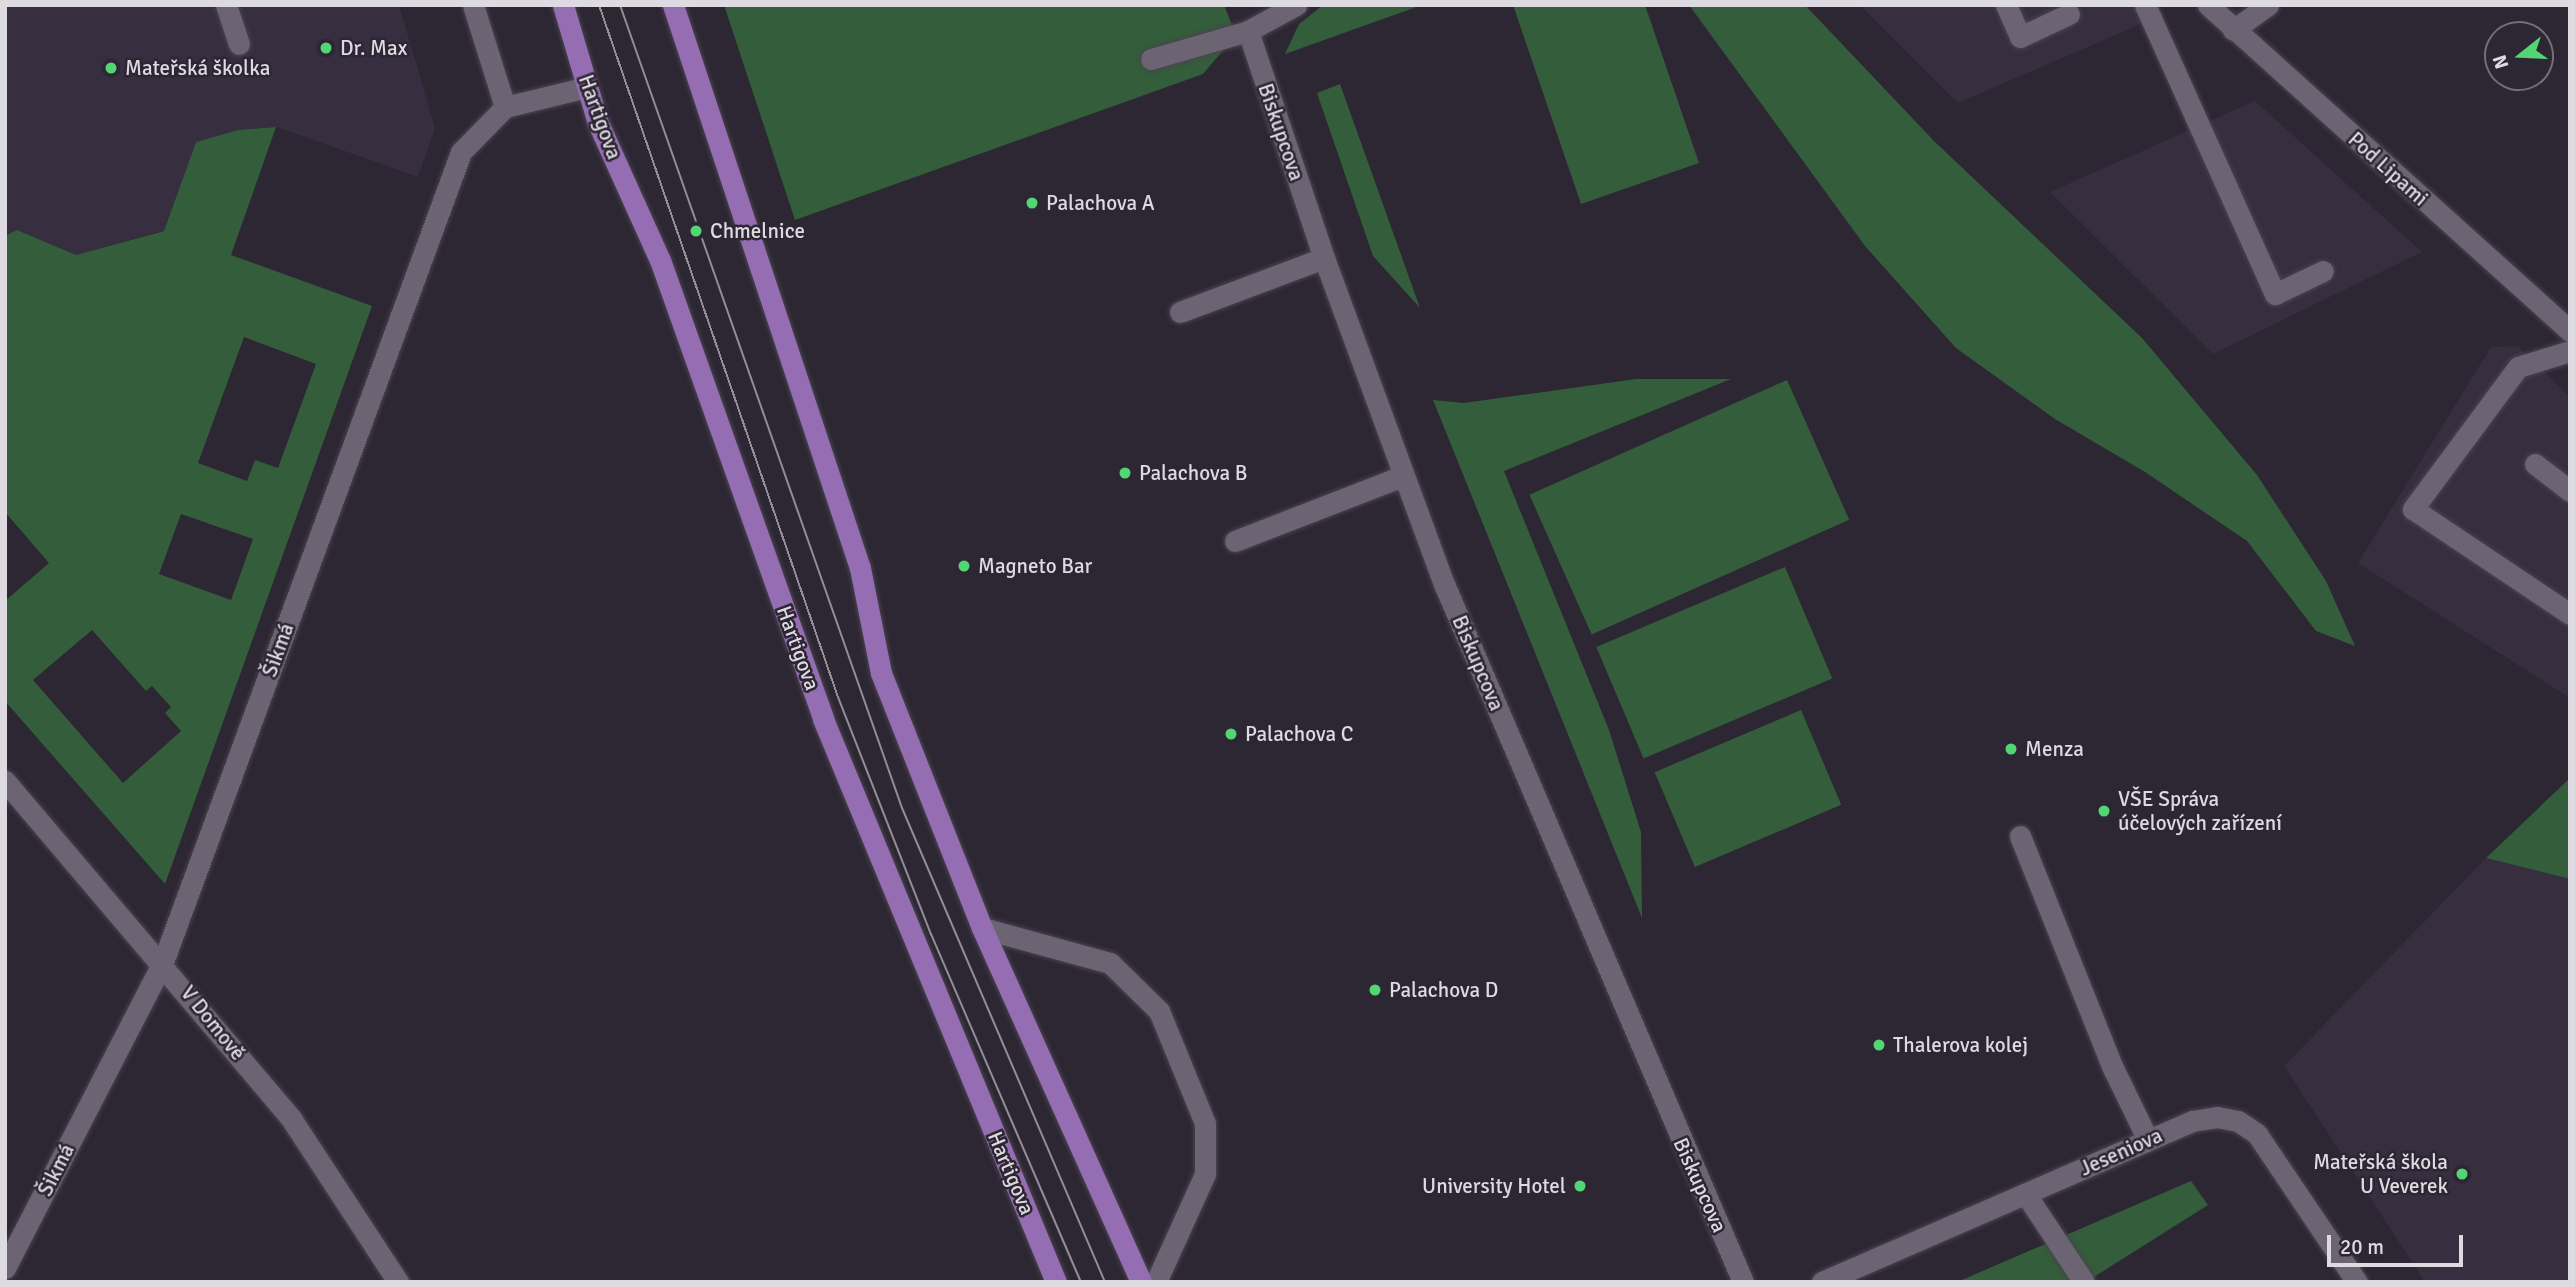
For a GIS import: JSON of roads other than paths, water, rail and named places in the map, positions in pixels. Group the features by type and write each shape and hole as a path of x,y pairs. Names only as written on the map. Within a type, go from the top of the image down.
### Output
{"main road":[{"name":"Hartigova","path":"563,5 598,123 660,260 823,719 1056,1282"},
{"path":"673,5 860,568 881,673 982,928 1141,1282"}],"street":[{"path":"226,5 239,44"},
{"path":"473,5 505,107 587,87"},
{"path":"1151,59 1248,32 1296,5"},
{"path":"2006,5 2020,37 2069,14"},
{"path":"2145,5 2275,293 2323,271"},
{"name":"Pod Lipami","path":"2208,5 2570,331"},
{"path":"2233,30 2268,5"},
{"name":"Biskupcova","path":"1248,32 1324,258 1403,476 1553,844 1743,1282"},
{"name":"Šikmá","path":"5,1268 163,962 461,152 505,107"},
{"path":"1180,312 1324,258"},
{"path":"2570,351 2518,367 2413,509 2570,614"},
{"path":"2535,464 2570,491"},
{"path":"1234,541 1403,476"},
{"name":"V Domově","path":"5,780 163,962 292,1120 398,1282"},
{"path":"2020,836 2113,1068 2148,1140"},
{"path":"982,928 1110,962 1159,1011 1205,1123 1205,1174 1156,1282"},
{"name":"Jeseniova","path":"1822,1282 2027,1196 2192,1121 2217,1117 2238,1121 2275,1156 2357,1282"},
{"path":"2027,1196 2084,1282"}],"tram line":[{"path":"599,5 838,697 931,934 1081,1282"},
{"path":"620,5 902,808 1105,1282"}],"place":[{"name":"Dr. Max","path":"326,48"},
{"name":"Mateřská školka","path":"111,68"},
{"name":"Palachova A","path":"1032,203"},
{"name":"Chmelnice","path":"696,231"},
{"name":"Palachova B","path":"1125,473"},
{"name":"Magneto Bar","path":"964,566"},
{"name":"Palachova C","path":"1231,734"},
{"name":"Menza","path":"2011,749"},
{"name":"VŠE Správa účelových zařízení","path":"2104,811"},
{"name":"Palachova D","path":"1375,990"},
{"name":"Thalerova kolej","path":"1879,1045"},
{"name":"Mateřská škola U Veverek","path":"2462,1174"},
{"name":"University Hotel","path":"1580,1186"}]}
